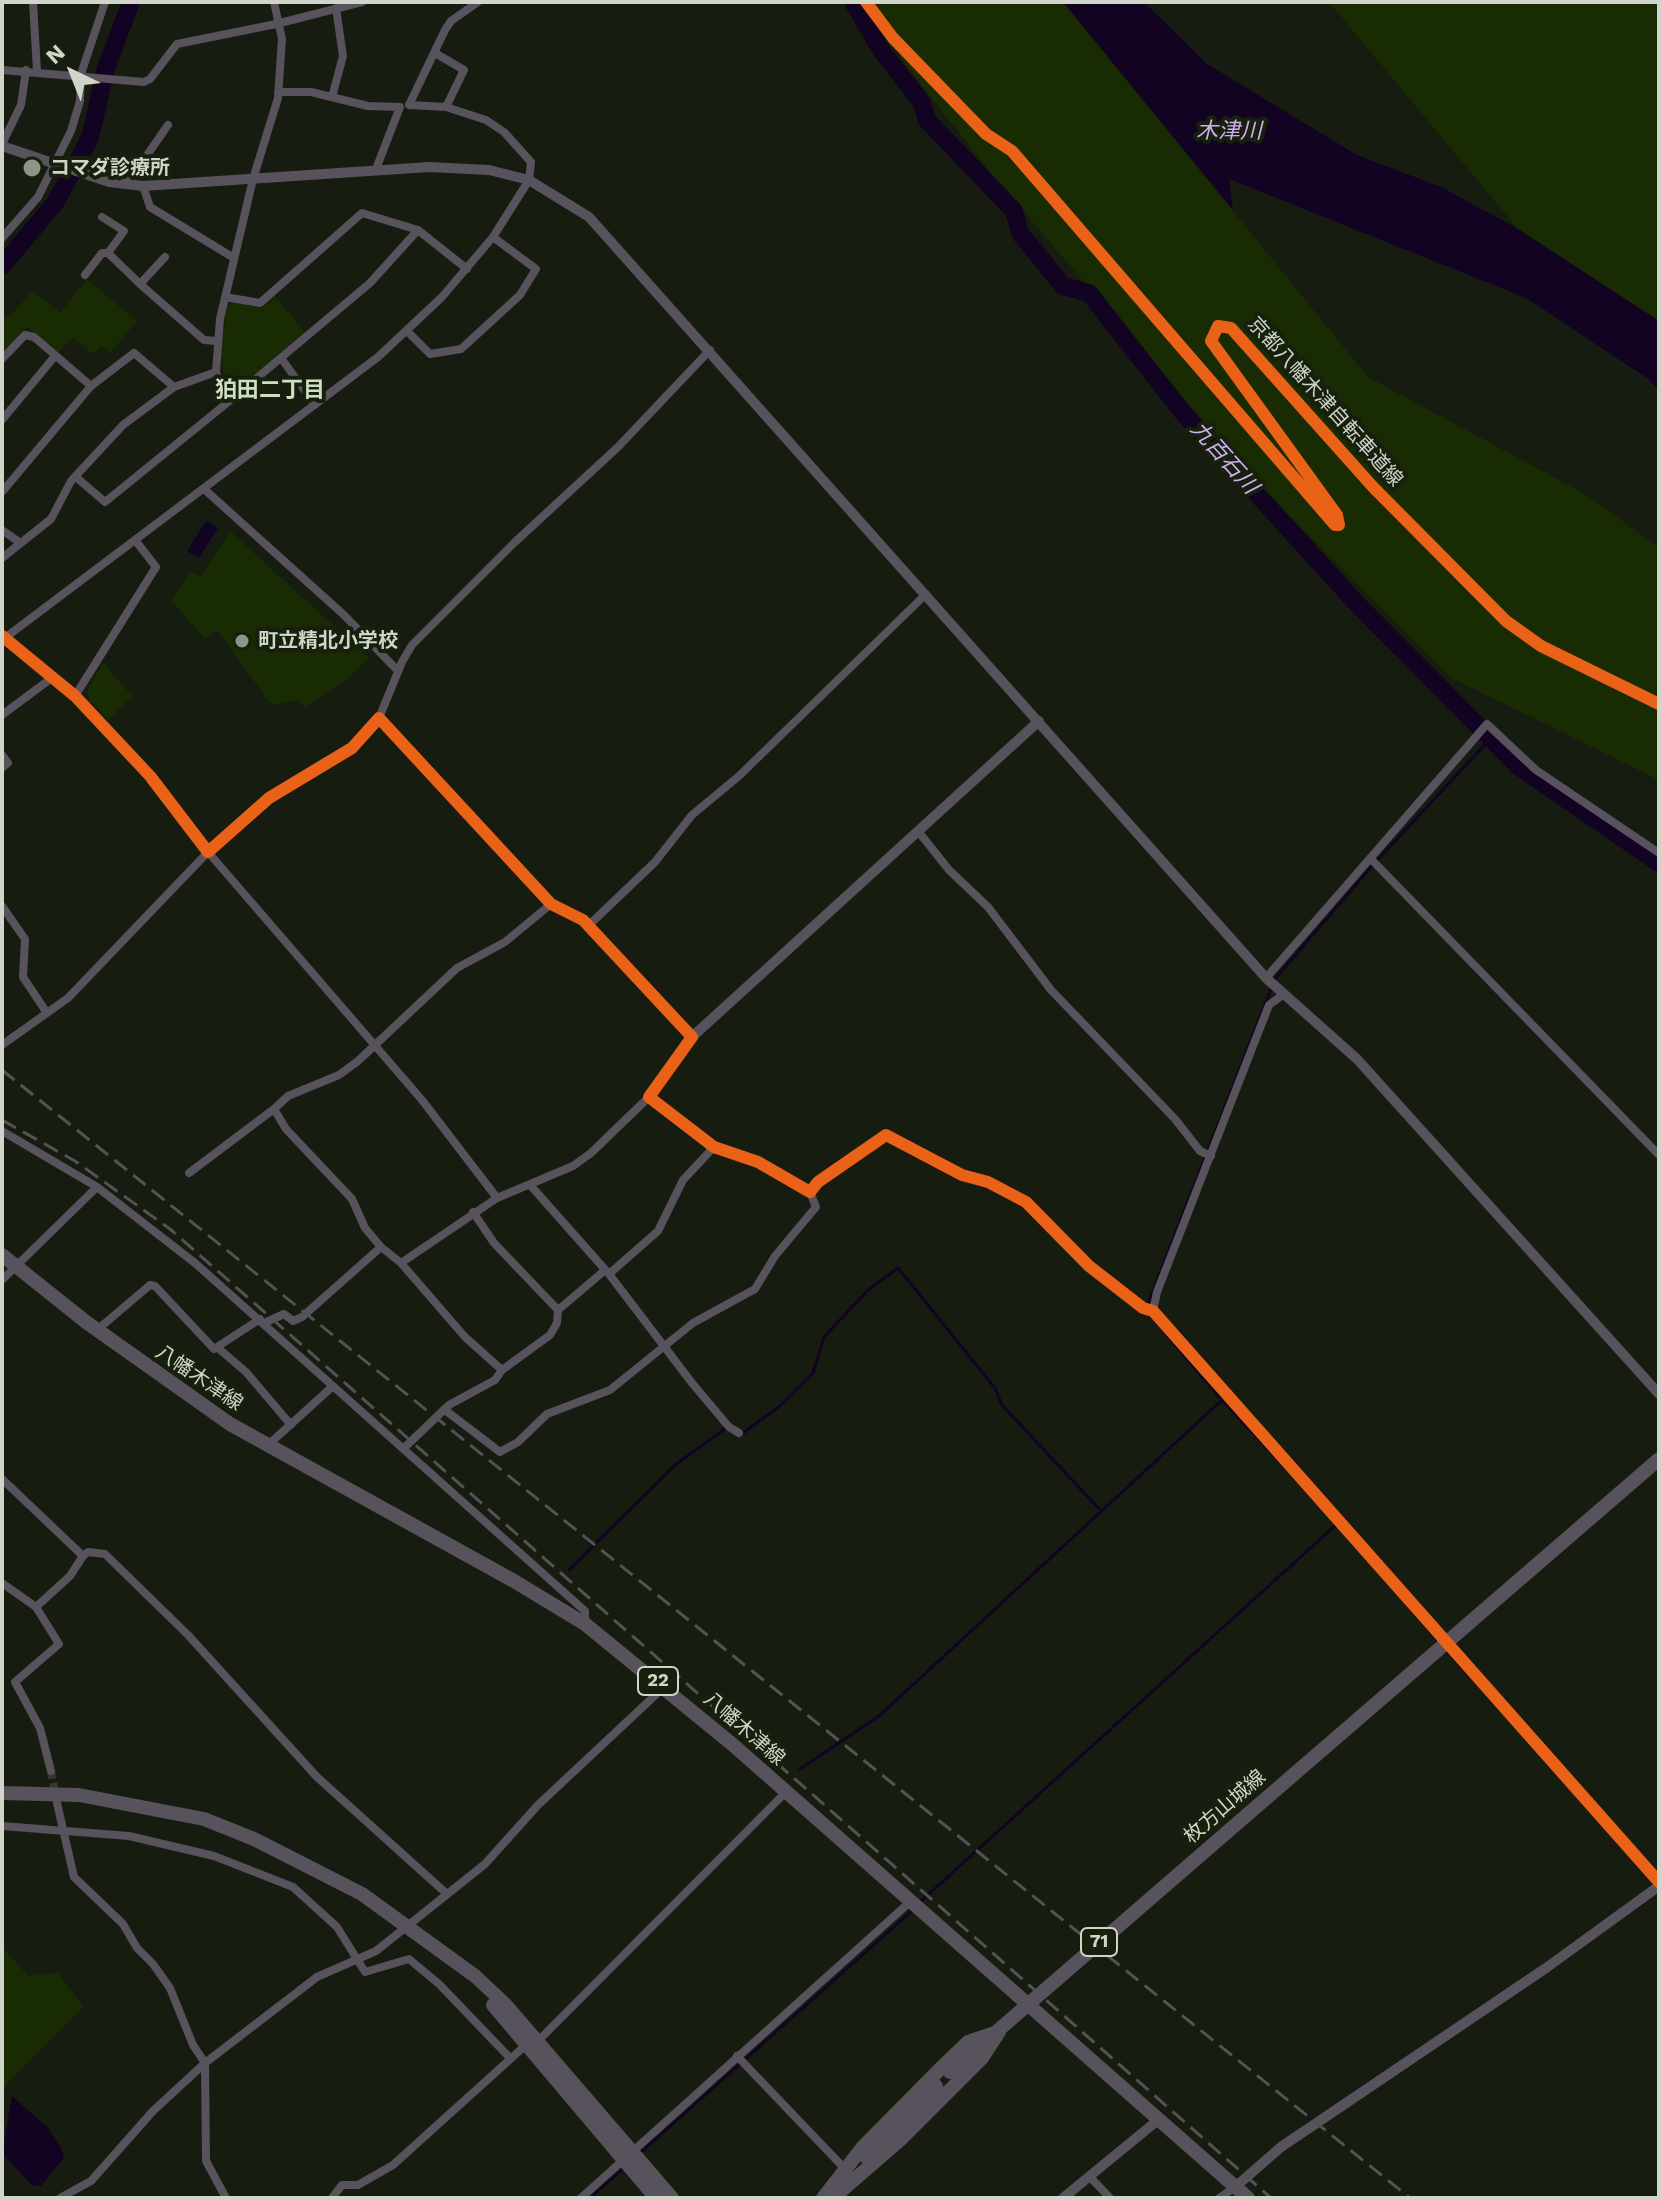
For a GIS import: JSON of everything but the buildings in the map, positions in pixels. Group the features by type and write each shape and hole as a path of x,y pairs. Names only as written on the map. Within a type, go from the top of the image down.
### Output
{"main road":[{"name":"八幡木津線","path":"2,1255 97,1330 199,1404 267,1446 514,1581 585,1624 665,1686 1248,2198"},
{"name":"枚方山城線","path":"828,2198 950,2072 1659,1459"},
{"path":"2,1793 91,1796 204,1819 329,1878 406,1928 468,1979 533,2041 628,2155 672,2198"},
{"path":"828,2198 901,2139 982,2058 999,2032 1028,2006"},
{"path":"828,2198 845,2169 968,2042 999,2032"},
{"path":"628,2155 656,2198"}],"street":[{"path":"33,2 37,71"},
{"path":"2,238 38,197 57,164 76,117 105,2"},
{"path":"227,403 216,372 216,341 253,179 278,92 281,58 279,21 274,2"},
{"path":"2,70 122,80 150,79 177,44 362,2"},
{"path":"410,105 451,21 478,2"},
{"path":"332,97 343,56 338,5"},
{"path":"435,53 464,70 446,107"},
{"path":"26,70 21,105 2,145 89,175 143,186 376,169 461,167 529,180 598,225 1266,978 1357,1059 1659,1394"},
{"path":"278,92 311,92 368,106 446,107 498,127 531,162 529,180 493,237 408,332 3,638 75,696 150,776 208,852 439,1121 497,1198"},
{"path":"376,169 400,107"},
{"path":"127,184 168,125"},
{"path":"143,186 150,207 234,258"},
{"path":"225,297 260,303 362,213 418,230 467,269"},
{"path":"102,217 124,231 108,253"},
{"path":"76,477 105,502 370,283 418,230"},
{"path":"408,332 430,354 461,349 520,295 536,269 493,237"},
{"path":"85,275 102,253 108,253 204,340 216,341"},
{"path":"140,284 165,257"},
{"path":"2,359 25,335 34,337 91,386"},
{"path":"2,1045 47,1013 101,965 208,852 269,798 352,748 379,718 398,671 419,638 618,447 710,350"},
{"path":"2,492 91,386 134,353 174,387"},
{"path":"2,420 55,356"},
{"path":"281,358 315,405"},
{"path":"2,558 56,513 64,492 123,425 174,387 216,372"},
{"path":"204,489 344,615 398,671"},
{"path":"2,530 19,542"},
{"path":"75,696 156,567 135,540"},
{"path":"588,926 655,862 692,815 739,776 926,594"},
{"path":"2,715 53,677"},
{"path":"379,718 551,904 588,926 692,1037"},
{"path":"401,1263 497,1198 531,1186 591,1153 649,1097 692,1037 1039,721"},
{"path":"1266,978 1487,724 1536,770 1659,853"},
{"path":"2,755 8,763 2,768"},
{"path":"918,831 949,870 988,907 1051,990 1175,1119 1200,1151 1211,1156"},
{"path":"1370,858 1659,1155"},
{"path":"189,1173 302,1089 339,1075 457,968 505,942 551,904"},
{"path":"2,906 25,939 23,977 47,1013"},
{"path":"1153,1311 1157,1292 1269,1005 1284,994"},
{"path":"445,1410 492,1447 500,1452 506,1450 547,1414 610,1390 693,1323 755,1289 775,1256 816,1207 810,1192 758,1162 714,1147 649,1097"},
{"path":"274,1109 286,1129 352,1199 365,1228 381,1247 401,1263 465,1337 502,1370"},
{"path":"2,1131 97,1187 156,1231 262,1321 585,1611 585,1624"},
{"path":"810,1192 841,1165 886,1135 962,1175 988,1182 1026,1202 1089,1266 1143,1308 1153,1311 1659,1884 1546,1968 1281,2147 1219,2198"},
{"path":"403,1449 445,1410 495,1380 502,1370 550,1335 557,1323 558,1310 654,1235 683,1180 714,1147"},
{"path":"531,1186 606,1272 729,1427 739,1433"},
{"path":"2,1280 97,1187"},
{"path":"473,1212 494,1243 558,1310"},
{"path":"218,1348 262,1321 284,1314 293,1321 302,1317 381,1247"},
{"path":"97,1330 150,1285 155,1286 198,1333 246,1372 291,1425"},
{"path":"267,1446 333,1386"},
{"path":"2,1479 83,1556"},
{"path":"36,1607 70,1576 88,1552 105,1554 188,1635 317,1777 447,1894"},
{"path":"2,1583 36,1607 59,1644 15,1682 40,1728 51,1771"},
{"path":"60,2198 91,2181 153,2111 205,2063 317,1977 356,1962 406,1928 485,1864 538,1805 665,1686"},
{"path":"332,2198 342,2185 358,2185 393,2165 510,2058 533,2041 786,1792"},
{"path":"57,1803 61,1832 74,1877 123,1924 137,1948 170,1988 193,2045 205,2063 206,2161 226,2198"},
{"path":"2,1826 129,1836 214,1856 293,1887 337,1927 365,1972 409,1959 439,1984 510,2058"},
{"path":"581,2198 737,2056 782,2021 911,1901"},
{"path":"737,2056 845,2169"},
{"path":"1063,2198 1158,2120"},
{"path":"1091,2178 1110,2198"}],"green space":[{"path":"872,2 1063,2 1368,377 1583,493 1659,547 1659,780 1452,678 1261,488 994,177 904,63"},
{"path":"1329,2 1659,2 1659,321 1518,229"},
{"path":"87,279 137,321 110,353 101,346 93,354 72,338 58,353 27,327 2,354 2,319 13,313 32,291 60,313"},
{"path":"275,296 305,332 232,393 226,390 220,349 228,305 233,302 261,308"},
{"path":"230,531 369,658 347,679 305,707 298,700 275,705 267,699 217,630 205,639 171,601 190,571 201,577"},
{"path":"103,663 132,696 108,720 89,700 87,690"},
{"path":"2,1946 28,1976 58,1972 83,2007 7,2084 2,2096"}],"water":[{"name":"木津川","path":"1063,2 1144,2 1207,64 1357,155 1441,187 1518,229 1659,321 1659,390 1647,378 1526,298 1229,179 1233,210"},
{"path":"206,521 218,528 199,558 187,551"},
{"path":"12,2096 49,2129 62,2150 64,2158 41,2186 33,2186 2,2154"}],"waterway":[{"path":"2,266 55,203 90,138 106,68 131,2"},
{"name":"九百石川","path":"853,2 881,50 922,103 927,120 1014,211 1020,233 1063,286 1089,293 1184,414 1359,606 1518,766 1659,863"},
{"path":"1147,1306 1275,979 1371,867 1491,738"},
{"path":"740,1435 780,1406 813,1373 824,1337 867,1291 898,1268 995,1388 1002,1405 1101,1511"},
{"path":"1149,1314 1222,1400 1309,1493"},
{"path":"800,1769 879,1716 1222,1400"},
{"path":"569,1570 675,1465 726,1428"},
{"path":"919,1903 1337,1524"},
{"path":"1356,1546 1440,1643"},
{"path":"1445,1649 1513,1723"},
{"path":"639,2154 914,1909"},
{"path":"590,2198 625,2167"}],"tunnel":[{"path":"51,1771 56,1798"}],"railway":[{"path":"2,1070 1410,2198"},
{"path":"2,1120 75,1161 170,1229 1271,2198"}],"cycle path":[{"name":"京都八幡木津自転車道線","path":"866,2 893,38 986,134 1012,151 1335,525 1339,525 1337,515 1211,341 1218,326 1231,328 1373,487 1506,621 1541,646 1659,704"},
{"path":"2,636 75,696 150,776 208,852 269,798 352,748 379,718 551,904 583,920 692,1037 649,1097 714,1147 758,1162 810,1192 818,1182 886,1135 962,1175 988,1182 1026,1202 1089,1266 1143,1308 1153,1311 1659,1882"}],"place":[{"name":"コマダ診療所","path":"32,168"},
{"name":"町立精北小学校","path":"242,641"}],"district":[{"name":"狛田二丁目","path":"270,391"}]}
